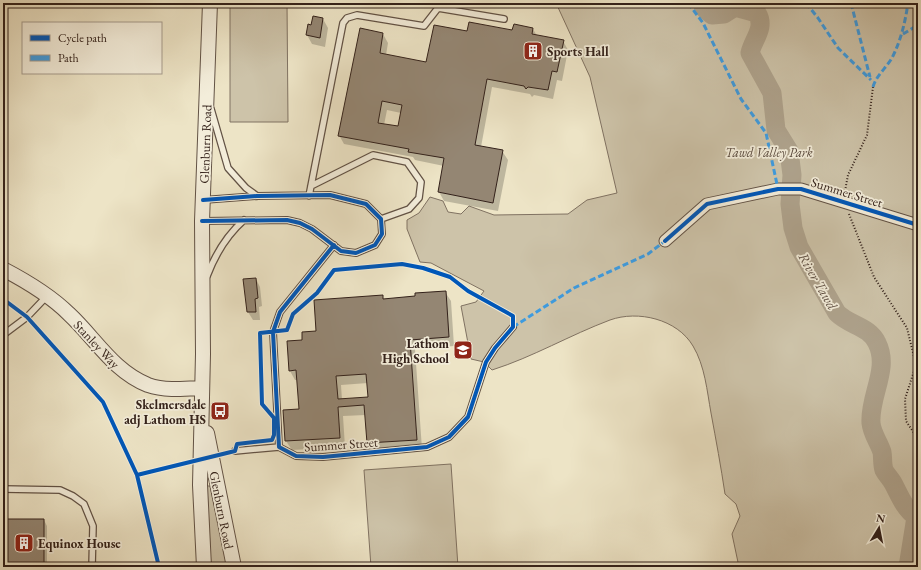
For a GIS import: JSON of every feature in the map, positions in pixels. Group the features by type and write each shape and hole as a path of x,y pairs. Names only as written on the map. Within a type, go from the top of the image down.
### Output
{"street":[{"name":"Glenburn Road","path":"204,567 200,485 202,406 202,221 210,3"},
{"name":"Summer Street","path":"665,241 707,204 778,189 801,189 843,200 918,225"},
{"name":"Stanley Way","path":"3,269 47,296 68,313 91,336 112,362 126,374 148,385 168,389 202,388"},
{"name":"Glenburn Road","path":"202,406 234,567"}],"lane":[{"path":"309,196 343,23 347,18 357,15 424,26 438,8 504,19"},
{"path":"206,93 228,168 257,196"},
{"path":"311,186 373,155 407,162 422,182 419,198 409,209 381,219"},
{"path":"202,221 287,220 300,223 312,229 341,251 356,253 375,246 382,234 381,219 366,204 330,195 257,196 203,200"},
{"path":"202,293 210,268 234,229 244,220"},
{"path":"235,451 280,447 273,332 280,312 334,245"},
{"path":"3,336 27,317 47,296"},
{"name":"Summer Street","path":"280,447 296,456 323,457 427,447 449,437 468,417 486,362 495,348 513,327"},
{"path":"3,490 60,490 84,504 93,526 92,567"}],"path":[{"path":"873,87 867,134 848,175 843,200 874,277 907,328 916,364 905,399 906,421 918,439"}],"green space":[{"path":"230,3 287,3 288,122 230,122"},
{"name":"Tawd Valley Park","path":"556,3 918,3 918,567 739,567 732,534 740,516 736,504 725,494 703,370 693,346 677,329 667,323 644,317 621,317 580,332 522,359 492,370 484,362 471,359 461,306 476,302 484,291 431,263 420,262 407,229 407,220 419,213 430,197 443,201 448,212 461,214 469,206 494,215 568,214 587,200 617,193 590,77"},
{"path":"451,464 458,567 371,567 364,470"},
{"path":"207,486 210,486 228,567 211,567"}],"building":[{"path":"313,16 323,18 320,38 306,35 308,24 311,25"},
{"path":"469,22 512,30 514,24 533,28 532,34 564,40 557,72 552,71 548,90 528,87 526,89 524,86 487,79 475,145 503,150 493,203 438,192 444,158 408,152 409,149 338,136 360,28 383,33 380,53 426,62 434,25 467,31","holes":["382,101 402,105 398,126 378,123"]},
{"path":"256,278 258,298 255,299 256,312 247,312 243,279"},
{"path":"446,291 449,337 410,340 417,440 367,443 364,405 338,407 340,438 285,441 283,410 299,409 296,370 289,371 287,341 302,340 302,332 316,331 314,300 383,295 383,299 415,296 415,293","holes":["366,374 368,397 338,399 336,376"]},
{"name":"Equinox House","path":"3,519 44,519 44,567 3,567"}],"waterway":[{"name":"River Tawd","path":"702,3 705,9 712,15 724,14 735,7 757,13 759,18 760,29 750,53 772,93 776,130 789,151 792,175 790,204 793,228 799,247 837,313 848,321 864,329 874,337 880,353 880,373 871,413 871,423 882,452 884,470 893,483 905,506 916,517 908,567"}],"marked path":[{"path":"688,3 703,23 741,99 766,133 778,189"},
{"path":"806,3 838,48 871,80"},
{"path":"851,3 870,77"},
{"path":"873,87 876,79 890,62 898,45 906,18 908,3"},
{"path":"903,34 918,25"},
{"path":"513,327 574,288 648,254 665,241"}],"cycle path":[{"path":"665,241 707,204 778,189 801,189 918,225"},
{"path":"202,221 287,220 300,223 312,229 341,251 356,253 375,245 382,234 381,219 366,204 330,195 257,196 203,200"},
{"path":"137,475 235,451 237,444 272,440 274,435 274,418 262,404 260,333 287,330 293,314 317,293 334,270 402,264 423,268 450,277 468,291 513,316 513,327 495,348 486,362 468,417 449,437 427,447 323,457 296,456 279,447 273,332 280,312 334,245"},
{"path":"3,299 27,317 103,402 137,475 159,567"}],"place":[{"name":"Sports Hall","path":"533,51"},
{"name":"Lathom High School","path":"463,350"},
{"name":"Skelmersdale adj Lathom HS","path":"220,411"},
{"name":"Equinox House","path":"24,543"}]}
